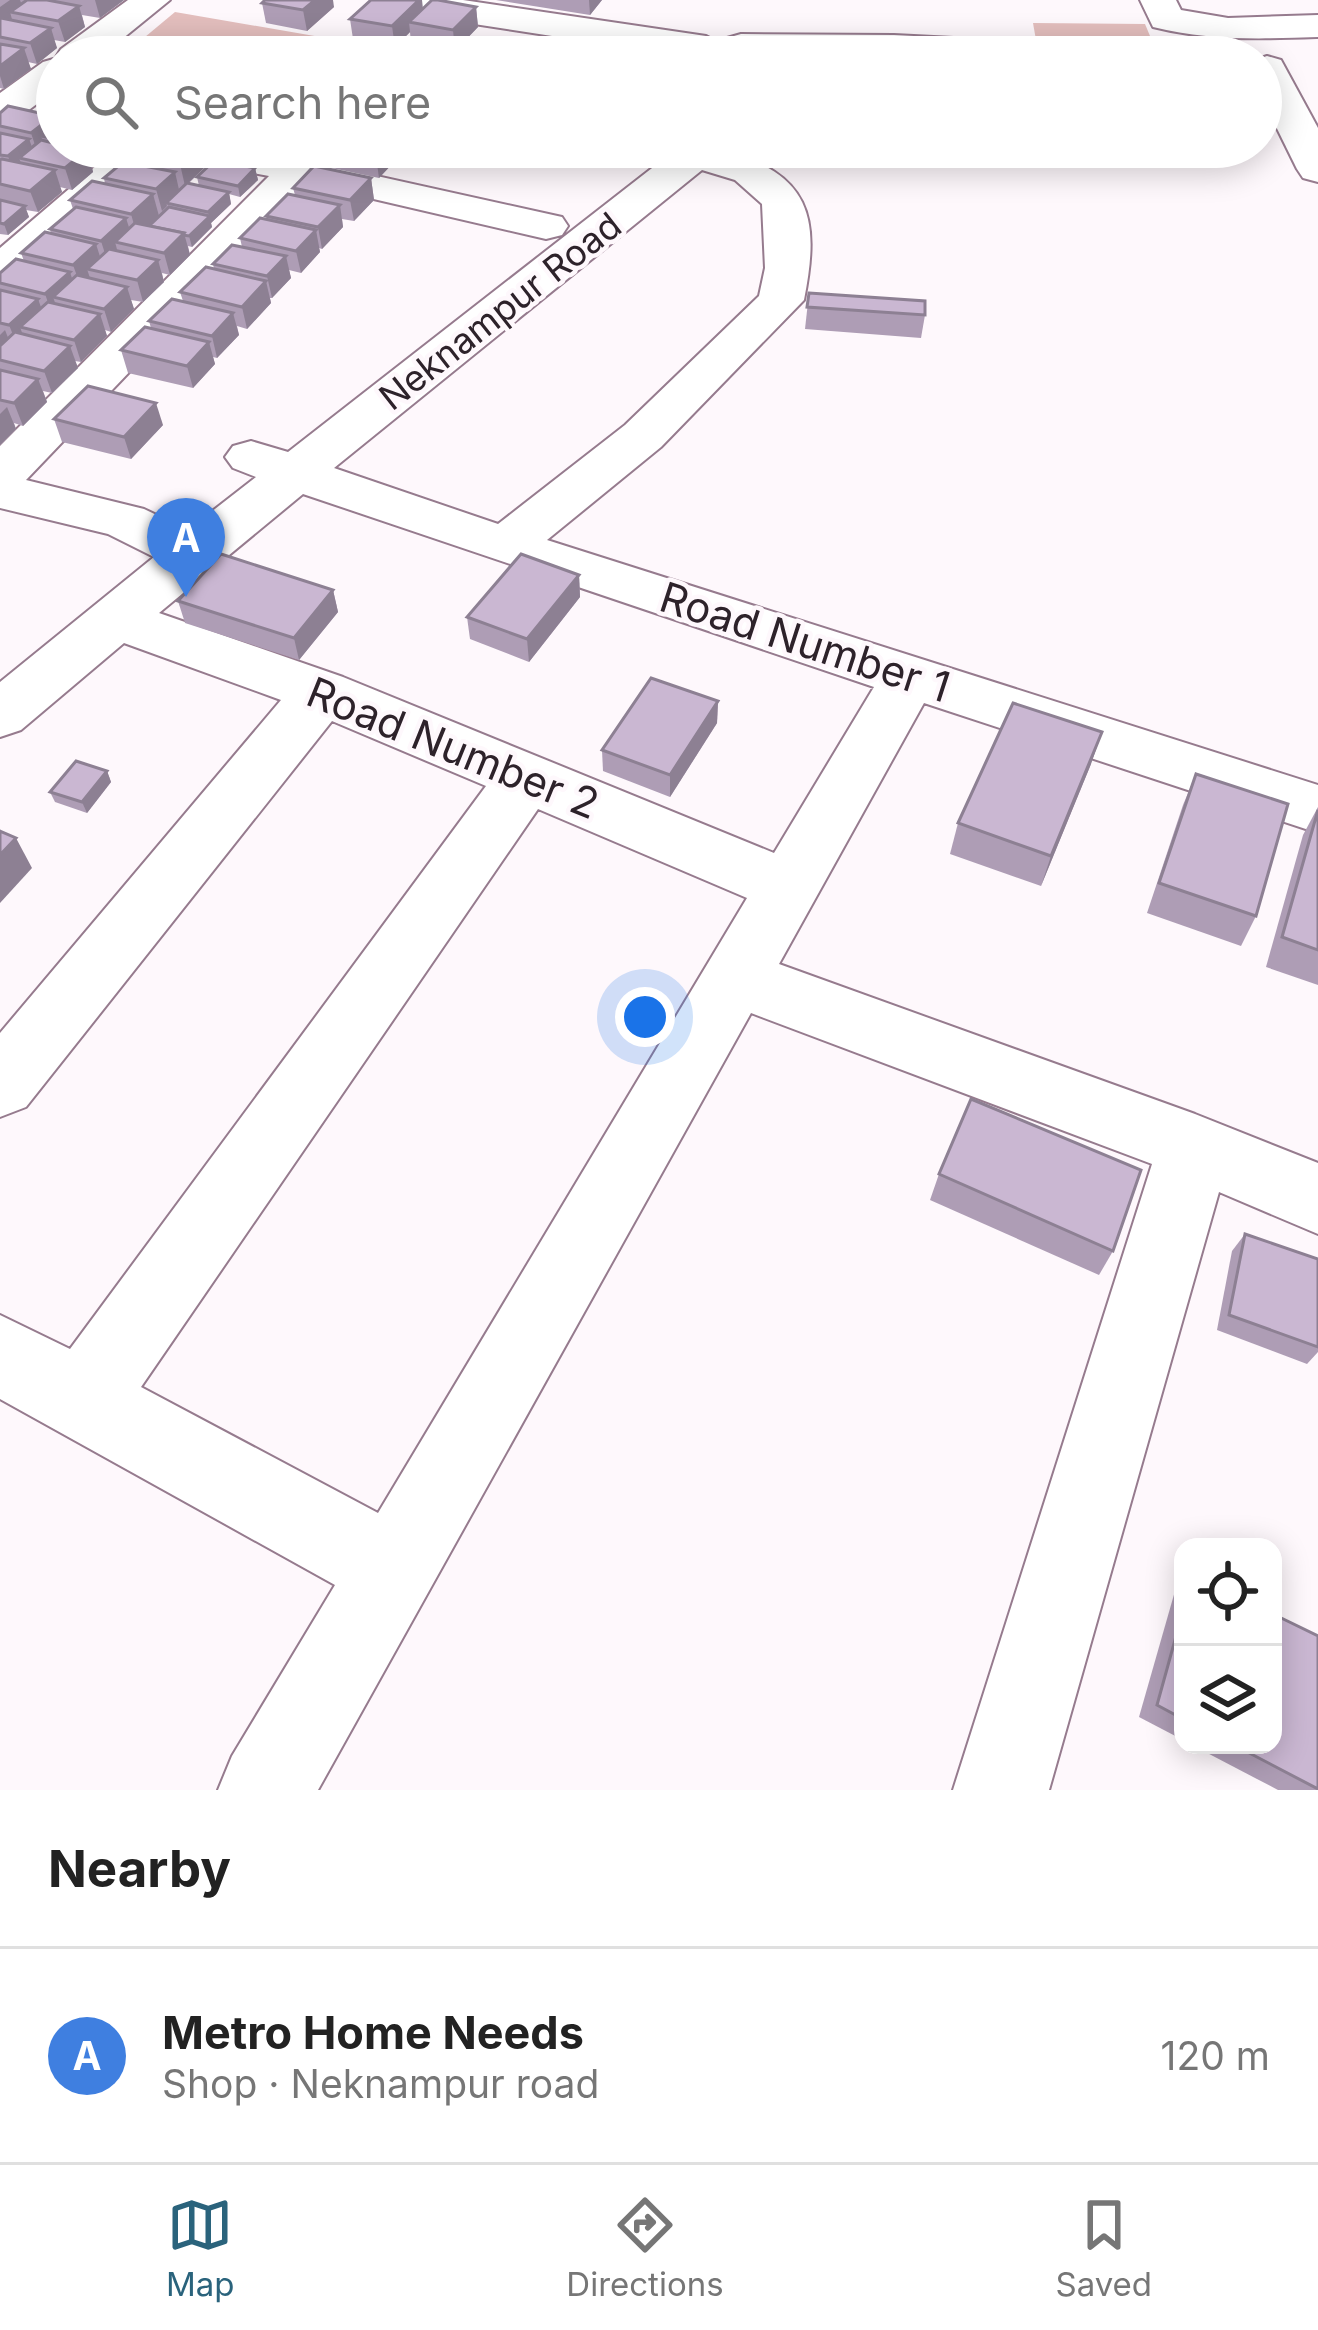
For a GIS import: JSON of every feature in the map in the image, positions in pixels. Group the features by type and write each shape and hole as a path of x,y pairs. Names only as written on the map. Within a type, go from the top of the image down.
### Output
{"street":[{"path":"103,36 152,0"},
{"path":"389,0 444,4 517,20 645,36"},
{"path":"720,36 732,0"},
{"path":"1159,0 1166,19 1190,26 1318,26"},
{"path":"503,36 517,20"},
{"path":"1282,69 1318,72"},
{"path":"0,113 36,86"},
{"path":"1282,102 1318,169"},
{"path":"0,113 36,120"},
{"path":"0,272 118,168"},
{"path":"294,168 546,226"},
{"name":"Neknampur Road","path":"272,465 615,168"},
{"name":"Neknampur Road","path":"272,465 678,168"},
{"path":"505,545 643,436 781,300 788,268 784,204 771,186 743,168"},
{"path":"0,476 300,169"},
{"path":"0,663 173,544 272,465"},
{"name":"Road Number 1","path":"272,465 1318,809"},
{"path":"0,491 106,516 173,544"},
{"path":"0,715 114,618 173,544"},
{"name":"Road Number 2","path":"114,618 322,692 788,887"},
{"path":"266,1790 910,676"},
{"path":"0,1084 322,692"},
{"path":"83,1399 526,778"},
{"path":"736,978 1196,1147 1318,1199"},
{"path":"1001,1790 1196,1147"},
{"path":"0,1355 394,1569"}],"shaded area":[{"path":"175,12 314,36 146,36"},
{"path":"1033,23 1145,24 1150,36 1035,36"}],"building":[{"path":"27,0 79,6 58,21 10,12"},
{"path":"315,0 303,10 262,3"},
{"path":"371,0 419,0 392,26 350,19"},
{"path":"432,0 476,7 453,30 409,22"},
{"path":"0,18 51,28 30,43 0,37"},
{"path":"0,44 24,48 0,66"},
{"path":"8,106 36,112 36,129 31,133 0,126 0,113"},
{"path":"0,133 29,139 8,156 0,155"},
{"path":"36,144 36,162 19,158"},
{"path":"0,160 55,170 30,191 0,184"},
{"path":"116,168 175,172 156,189 104,178"},
{"path":"207,168 255,168 238,186 197,177"},
{"path":"312,168 371,178 350,200 293,188"},
{"path":"92,181 153,194 131,214 70,200"},
{"path":"187,183 229,192 208,212 166,203"},
{"path":"288,194 340,205 318,227 266,216"},
{"path":"0,200 25,206 4,224 0,223"},
{"path":"76,207 126,218 101,241 50,229"},
{"path":"169,207 210,216 189,236 149,226"},
{"path":"260,218 316,230 296,251 240,238"},
{"path":"135,223 184,233 164,253 115,242"},
{"path":"45,232 96,244 73,265 21,253"},
{"path":"232,245 286,256 267,276 213,264"},
{"path":"109,249 158,260 137,280 87,269"},
{"path":"16,259 70,272 45,294 0,283 0,273"},
{"path":"206,267 266,281 242,307 180,292"},
{"path":"77,275 127,287 104,309 53,297"},
{"path":"0,290 38,299 9,325 0,323"},
{"path":"809,293 925,301 925,315 807,307"},
{"path":"172,299 233,313 212,336 149,321"},
{"path":"48,302 100,314 74,340 20,327"},
{"path":"145,327 209,342 187,366 121,350"},
{"path":"15,332 70,346 44,371 0,360 0,346"},
{"path":"0,370 38,379 14,403 0,400"},
{"path":"88,386 156,403 124,437 54,419"},
{"path":"221,554 333,590 294,638 178,601"},
{"path":"521,554 579,575 527,639 467,617"},
{"path":"651,678 718,701 670,775 602,750"},
{"path":"1013,703 1102,732 1051,856 958,823"},
{"path":"76,761 107,771 82,802 50,792"},
{"path":"1196,774 1288,804 1256,916 1159,883"},
{"path":"1318,810 1318,950 1282,937"},
{"path":"0,831 16,838 0,855"},
{"path":"971,1099 1141,1170 1113,1251 939,1174"},
{"path":"1245,1234 1318,1259 1318,1347 1229,1315"},
{"path":"1282,1618 1318,1636 1318,1789 1251,1754 1282,1754"},
{"path":"1174,1644 1174,1714 1157,1705"}],"place":[{"name":"Metro Home Needs","path":"186,597"}]}
